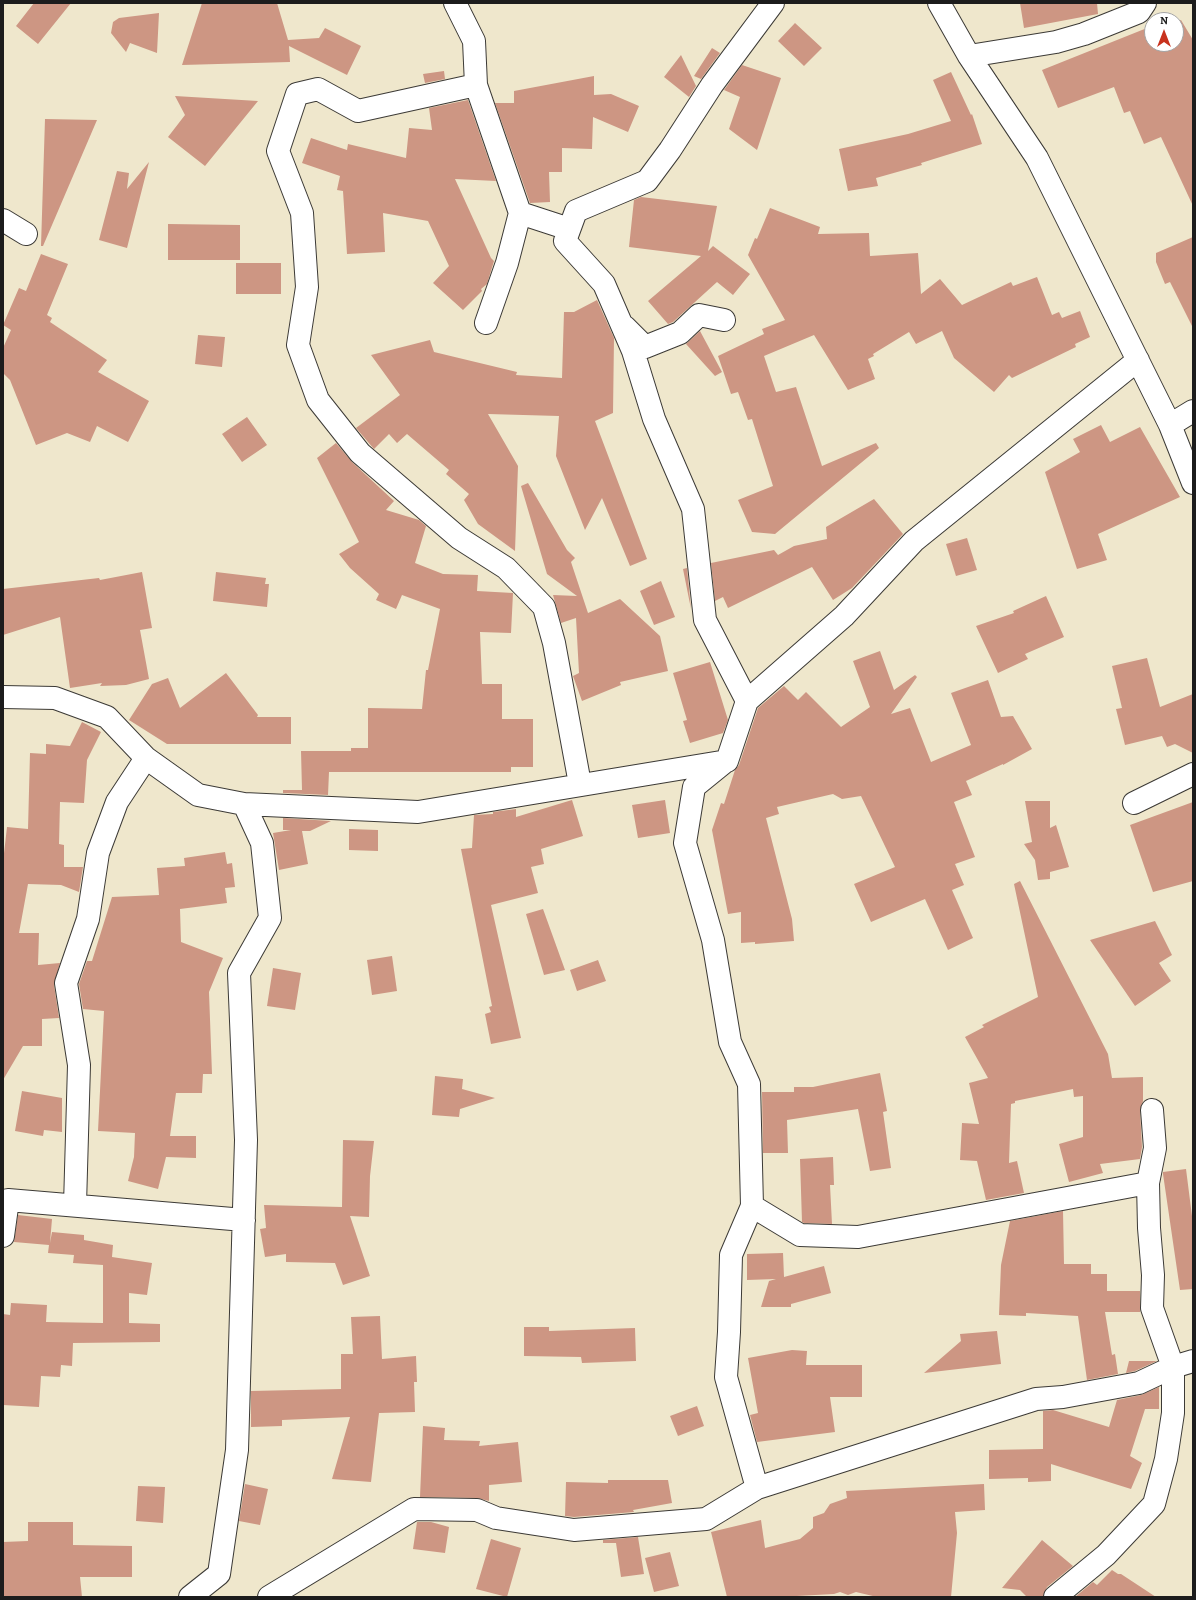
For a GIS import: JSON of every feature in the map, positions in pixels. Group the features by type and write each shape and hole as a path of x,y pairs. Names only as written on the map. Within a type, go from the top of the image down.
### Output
{"street":[{"path":"455,3 474,41 476,85 520,213 507,263 486,324"},
{"path":"747,701 705,620 693,509 654,420 633,351 604,284 565,240 576,211 647,181 670,150 712,84 773,3"},
{"path":"939,3 969,56 1038,158 1170,425 1193,483"},
{"path":"969,56 1056,42 1084,34 1139,12 1145,3"},
{"path":"476,85 358,111 318,90 297,94 278,151 302,214 307,287 298,345 318,400 360,453 459,538 506,568 544,607 554,643 580,784"},
{"path":"520,213 569,229"},
{"path":"3,220 26,234"},
{"path":"619,321 646,347 680,333 698,315 724,320"},
{"path":"757,1488 726,1376 731,1255 752,1206 749,1084 730,1042 713,940 685,843 694,787 727,761 747,701 844,616 914,541 1138,360"},
{"path":"1170,425 1193,411"},
{"path":"3,697 55,698 107,718 146,758 198,794 244,804 418,812 580,784 727,761"},
{"path":"75,1205 79,1065 66,983 88,918 98,853 117,802 146,758"},
{"path":"1134,803 1193,774"},
{"path":"190,1597 219,1574 237,1450 246,1140 239,973 270,918 262,843 244,804"},
{"path":"1055,1597 1106,1555 1154,1504 1166,1459 1172,1414 1183,1364 1152,1308 1154,1275 1149,1228 1148,1183 1155,1148 1152,1110"},
{"path":"752,1206 800,1234 858,1237 1148,1183"},
{"path":"3,1236 8,1200 244,1220"},
{"path":"268,1597 414,1509 477,1510 496,1518 574,1530 706,1518 757,1488 1036,1399 1063,1397 1139,1383 1183,1364"}],"building":[{"path":"34,3 71,3 38,44 16,26"},
{"path":"202,3 277,3 288,40 319,38 325,28 361,46 347,75 289,46 290,62 182,65"},
{"path":"1020,3 1097,3 1098,14 1024,28"},
{"path":"159,13 157,53 130,43 126,52 111,33 113,22 119,18"},
{"path":"795,23 822,48 804,66 778,41"},
{"path":"1184,25 1193,40 1193,206 1161,137 1144,144 1130,111 1124,113 1114,87 1058,108 1042,70 1144,29 1144,52 1184,52"},
{"path":"712,48 720,53 701,79 694,76"},
{"path":"681,55 696,86 689,97 664,77"},
{"path":"742,65 781,78 757,150 729,129 740,97 724,90"},
{"path":"444,71 445,79 425,83 423,74"},
{"path":"951,72 971,115 972,114 982,144 921,163 922,165 876,178 878,186 848,191 839,149 908,134 951,121 933,80"},
{"path":"594,76 594,95 611,94 639,106 628,132 593,117 592,149 562,148 562,172 549,172 550,202 530,203 495,103 514,103 514,91"},
{"path":"175,96 258,101 205,166 168,137 185,115"},
{"path":"468,100 496,181 455,179 491,258 494,261 487,284 463,310 433,283 449,266 428,221 383,213 385,252 347,254 343,191 337,190 340,176 302,163 311,138 347,150 348,144 406,158 409,128 432,130 429,108"},
{"path":"45,119 97,120 43,246 41,246"},
{"path":"149,162 127,248 99,240 117,171 129,173 127,189"},
{"path":"641,197 717,206 708,251 713,246 750,274 733,295 717,282 673,322 668,324 648,301 701,256 629,247 634,200"},
{"path":"770,208 820,227 818,234 869,233 870,256 918,253 921,294 940,279 962,305 1011,282 1013,286 1037,277 1052,315 1059,312 1062,318 1080,311 1090,337 1075,344 1076,347 1012,378 1009,375 994,392 954,358 942,331 916,344 909,332 873,354 874,356 868,359 875,379 848,390 814,335 764,356 776,392 796,387 822,466 876,443 879,448 775,534 752,532 738,500 773,486 752,419 748,420 738,392 731,394 718,356 764,334 762,329 785,320 748,255 755,238 757,239"},
{"path":"168,224 240,225 240,260 168,260"},
{"path":"1193,237 1193,328 1170,282 1165,284 1156,262 1156,253"},
{"path":"41,254 68,264 47,315 52,318 50,322 107,360 98,372 149,401 128,442 97,426 90,442 67,433 36,445 10,380 3,373 3,348 11,330 3,325 19,288 26,291"},
{"path":"236,263 281,263 281,294 236,294"},
{"path":"597,300 614,338 613,413 595,421 647,559 630,566 602,498 585,530 556,456 559,416 488,414 518,466 515,551 478,524 464,500 469,494 446,474 449,470 407,434 397,443 389,434 374,449 356,428 400,395 371,355 430,340 434,352 517,372 516,375 562,378 564,312 574,312"},
{"path":"700,331 722,372 715,376 686,344"},
{"path":"198,335 225,337 222,367 195,364"},
{"path":"247,417 267,445 242,462 222,434"},
{"path":"1101,425 1110,442 1140,427 1180,497 1098,534 1107,560 1077,569 1045,472 1080,452 1073,439"},
{"path":"336,443 352,462 394,501 386,510 419,520 426,526 415,563 443,574 478,575 477,591 513,593 511,633 480,632 482,684 502,684 502,719 533,719 533,767 511,767 511,772 329,772 328,795 283,793 283,790 302,790 301,751 351,751 351,748 368,748 368,708 422,709 426,670 428,670 440,609 402,595 396,609 376,600 379,594 350,568 339,554 359,542 317,458"},
{"path":"528,483 567,550 575,558 571,562 588,613 620,599 660,636 668,671 620,682 621,685 582,701 573,676 579,673 576,618 561,623 553,595 577,596 547,574 521,486"},
{"path":"874,499 903,534 852,588 833,600 812,567 728,608 723,597 715,601 711,563 774,550 778,555 794,546 827,539 826,527"},
{"path":"967,538 977,570 956,576 946,544"},
{"path":"687,568 691,609 683,569"},
{"path":"142,572 152,628 140,630 149,679 126,685 100,686 102,683 70,688 60,617 3,635 3,589 99,578 100,580"},
{"path":"216,572 266,578 265,584 269,584 267,607 213,601"},
{"path":"661,581 675,617 654,625 640,591"},
{"path":"1046,596 1064,637 1025,654 1028,659 998,673 976,626 1014,613 1013,611"},
{"path":"880,651 894,690 915,675 917,677 891,714 910,708 931,762 971,745 951,693 988,680 1001,717 1013,716 1032,749 1003,765 966,781 972,795 954,802 975,857 955,864 964,885 952,890 973,938 948,950 925,899 871,922 854,884 895,867 861,796 842,799 833,794 777,807 779,814 766,818 792,919 794,941 755,944 755,942 741,943 741,912 728,914 712,830 721,803 724,804 735,770 739,765 758,708 784,686 798,700 806,692 841,727 870,707 853,661"},
{"path":"1147,658 1160,707 1193,694 1193,753 1175,744 1167,747 1162,736 1125,745 1116,709 1122,708 1112,666"},
{"path":"710,662 728,720 723,733 690,743 683,721 687,720 673,673"},
{"path":"226,673 258,715 257,717 291,717 291,744 167,744 129,720 152,684 168,678 180,708"},
{"path":"82,722 101,732 87,760 84,803 60,802 59,844 64,845 64,867 83,867 79,892 61,885 28,884 19,933 39,933 38,965 60,963 54,985 59,1018 42,1019 42,1046 23,1046 3,1080 3,862 7,827 28,829 30,753 46,754 46,744 70,746"},
{"path":"572,800 583,836 541,849 544,864 531,867 538,893 491,905 521,1038 491,1044 485,1014 491,1012 489,1007 492,1006 461,849 472,848 474,815 493,814 493,812 516,809 516,817"},
{"path":"665,800 670,833 638,838 632,805"},
{"path":"1025,801 1050,801 1050,828 1056,825 1069,867 1050,872 1050,879 1038,880 1035,860 1024,844 1032,842"},
{"path":"1193,802 1193,881 1153,892 1130,825"},
{"path":"283,818 331,821 310,831 302,831 308,864 279,870 273,833 291,830 283,830"},
{"path":"349,829 378,830 378,851 349,850"},
{"path":"225,852 227,864 232,863 235,887 225,888 227,903 180,909 181,942 223,958 209,992 212,1074 203,1074 202,1093 176,1093 170,1136 196,1136 196,1158 166,1157 158,1189 128,1181 134,1157 135,1133 98,1131 104,1011 83,1009 79,984 87,961 92,961 112,897 159,895 157,868 185,866 184,858"},
{"path":"1020,881 1108,1054 1112,1078 1143,1077 1143,1101 1140,1111 1142,1147 1140,1159 1100,1164 1103,1173 1069,1182 1059,1144 1083,1137 1083,1096 1074,1097 1073,1089 1015,1101 1015,1103 1011,1104 1009,1163 1017,1161 1024,1193 986,1200 977,1161 960,1160 962,1123 979,1124 969,1083 988,1078 965,1037 984,1027 982,1025 1038,997 1014,884"},
{"path":"543,909 565,970 544,975 526,914"},
{"path":"1155,921 1172,955 1159,963 1171,981 1135,1006 1090,940"},
{"path":"392,956 397,991 372,995 367,960"},
{"path":"598,960 606,981 577,991 570,970"},
{"path":"273,968 301,973 295,1010 267,1006"},
{"path":"880,1073 887,1111 883,1112 891,1168 870,1171 858,1109 787,1120 788,1153 763,1153 762,1092 794,1092 794,1087 813,1087"},
{"path":"435,1076 463,1079 462,1089 495,1098 460,1109 459,1117 432,1115"},
{"path":"22,1091 62,1098 62,1132 44,1130 43,1136 15,1131"},
{"path":"343,1140 374,1141 370,1176 369,1217 350,1216 370,1276 343,1285 335,1263 286,1262 286,1254 265,1257 260,1229 266,1228 264,1205 342,1207"},
{"path":"833,1157 834,1185 830,1185 832,1224 804,1223 802,1222 800,1159"},
{"path":"1186,1169 1193,1224 1193,1289 1180,1290 1163,1172"},
{"path":"1063,1211 1064,1264 1091,1264 1091,1274 1107,1274 1107,1291 1140,1291 1140,1312 1105,1312 1112,1355 1115,1354 1118,1374 1087,1380 1078,1316 1026,1313 1026,1316 999,1315 1001,1265 1010,1221"},
{"path":"18,1215 52,1219 50,1243 52,1232 84,1235 84,1240 113,1245 112,1257 152,1263 147,1295 129,1293 129,1323 160,1324 160,1342 73,1343 72,1366 61,1365 60,1377 41,1376 39,1407 3,1405 3,1314 10,1315 11,1303 47,1305 46,1322 103,1323 103,1265 73,1263 74,1255 48,1253 49,1245 14,1242"},
{"path":"783,1253 784,1277 824,1266 831,1293 791,1304 791,1307 761,1307 769,1281 776,1279 747,1280 747,1254"},
{"path":"380,1316 382,1359 416,1356 417,1382 414,1382 415,1412 379,1413 371,1482 332,1479 350,1417 282,1420 282,1426 251,1427 251,1391 341,1389 341,1354 353,1354 351,1317"},
{"path":"524,1327 549,1327 549,1331 635,1328 636,1361 582,1363 581,1357 524,1356"},
{"path":"997,1331 1001,1364 924,1373 961,1341 960,1334"},
{"path":"792,1350 807,1351 806,1365 862,1365 862,1397 830,1397 835,1432 757,1442 750,1415 758,1413 748,1358"},
{"path":"1129,1361 1157,1361 1135,1371 1126,1373"},
{"path":"1159,1387 1159,1409 1145,1409 1130,1456 1142,1463 1131,1489 1051,1464 1051,1481 1028,1482 1028,1478 989,1479 989,1450 1043,1449 1043,1411 1053,1410 1109,1427 1117,1400 1141,1395"},
{"path":"697,1406 704,1426 678,1436 670,1416"},
{"path":"423,1426 445,1428 444,1440 480,1441 479,1446 518,1442 522,1482 489,1485 489,1501 477,1498 420,1497"},
{"path":"608,1480 668,1480 672,1503 633,1510 634,1512 574,1517 565,1516 566,1482 608,1483"},
{"path":"245,1484 268,1489 260,1525 239,1521"},
{"path":"984,1484 985,1510 955,1512 957,1533 951,1597 877,1597 856,1592 848,1595 840,1592 834,1594 778,1597 727,1597 711,1532 761,1520 765,1548 800,1539 813,1528 813,1517 824,1513 830,1504 847,1498 846,1491"},
{"path":"138,1486 165,1487 163,1523 136,1521"},
{"path":"28,1522 73,1522 73,1545 132,1546 132,1577 80,1577 82,1597 3,1597 3,1542 28,1541"},
{"path":"417,1522 431,1522 449,1527 445,1553 413,1549"},
{"path":"638,1537 644,1574 621,1577 616,1543 603,1543 603,1540"},
{"path":"491,1539 521,1548 507,1597 476,1589"},
{"path":"1042,1540 1073,1566 1047,1587 1043,1597 1027,1597 1020,1590 1002,1588"},
{"path":"670,1552 679,1586 654,1592 645,1558"},
{"path":"1112,1570 1118,1574 1121,1574 1156,1597 1075,1597 1093,1582 1097,1585"}]}
